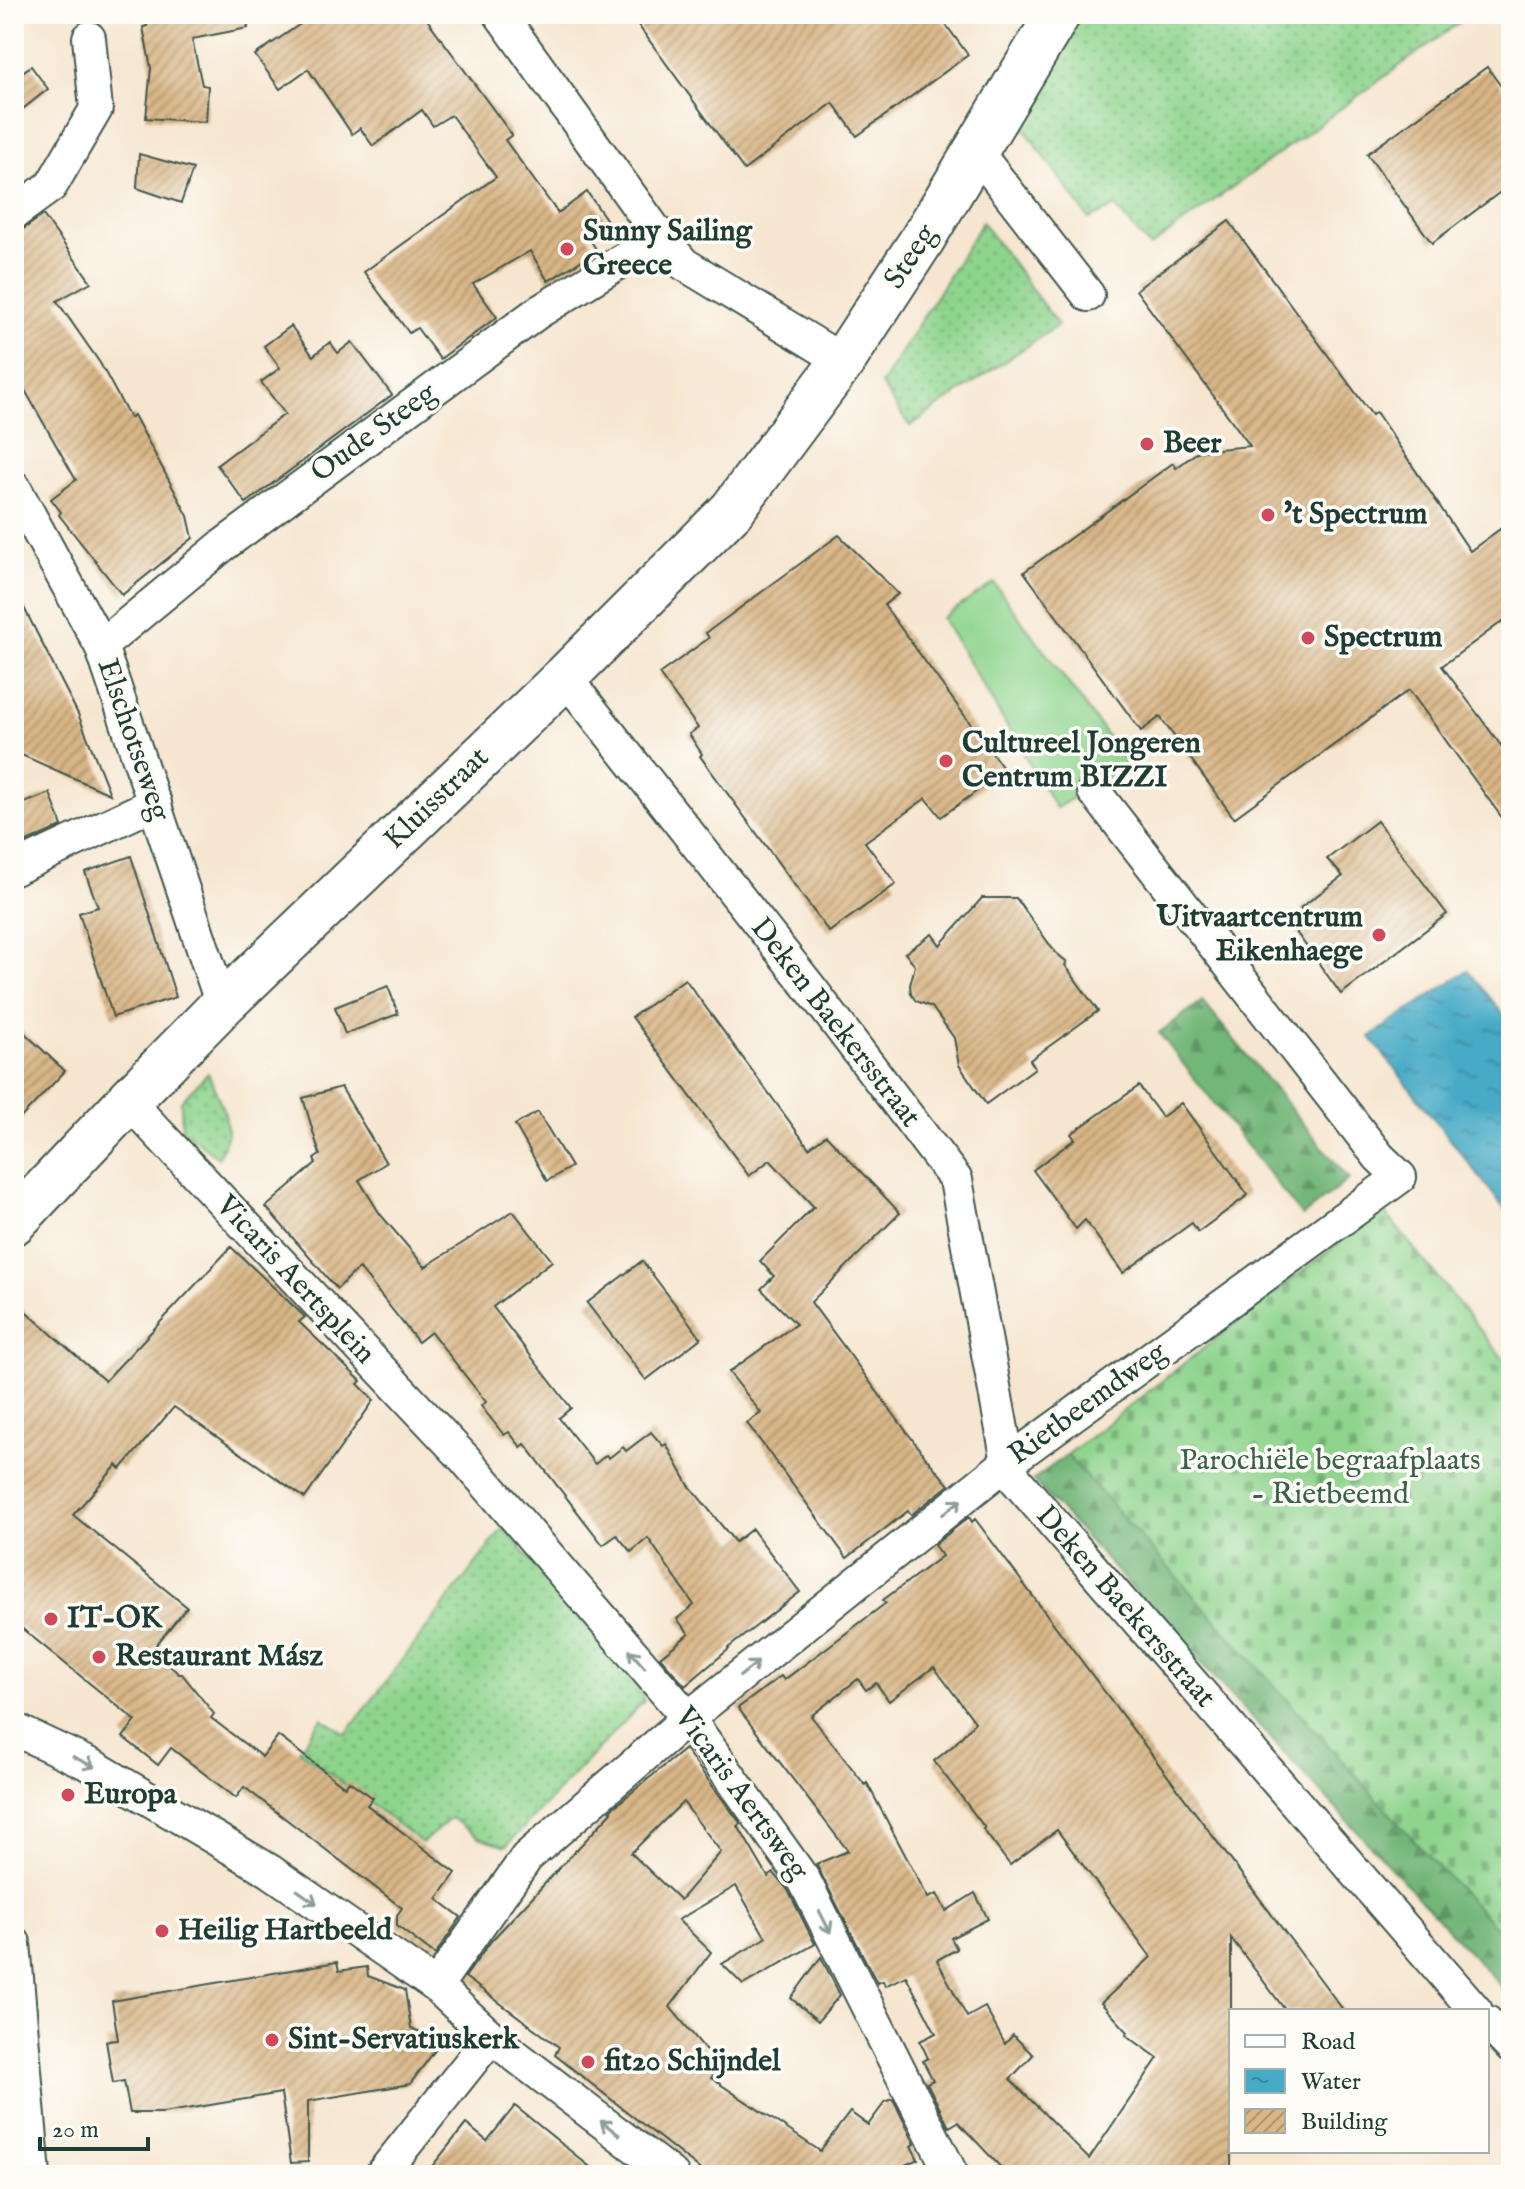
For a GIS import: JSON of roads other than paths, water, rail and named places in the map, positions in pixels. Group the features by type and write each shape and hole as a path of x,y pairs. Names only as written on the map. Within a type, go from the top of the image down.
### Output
{"street":[{"path":"500,14 660,237 684,264 843,361"},
{"name":"Steeg","path":"843,361 922,240 1058,14"},
{"path":"14,213 51,186 96,109 89,38"},
{"path":"976,151 1088,295"},
{"name":"Oude Steeg","path":"101,646 222,546 525,322 660,237"},
{"name":"Kluisstraat","path":"14,1222 222,1005 565,677 732,510 843,361"},
{"name":"Elschotseweg","path":"14,487 101,646 222,1005"},
{"name":"Deken Baekersstraat","path":"565,677 811,989 956,1180 1008,1462 1016,1480 1474,2009"},
{"name":"Rietbeemdweg","path":"436,1986 527,1857 688,1718 1008,1462 1400,1177 1379,1157 1094,791"},
{"path":"14,869 155,803"},
{"name":"Vicaris Aertsplein","path":"128,1101 464,1458"},
{"name":"Vicaris Aertsweg","path":"464,1458 688,1718 804,1880 952,2175"},
{"path":"14,1729 95,1767 270,1871 436,1986 491,2037 672,2175"},
{"path":"14,1943 34,2175"},
{"path":"1489,2024 1511,2047"},
{"path":"381,2175 491,2037"}],"water":[{"path":"1468,970 1511,1024 1511,1217 1370,1037"}],"place":[{"name":"Sunny Sailing Greece","path":"567,249"},
{"name":"Beer","path":"1147,444"},
{"name":"'t Spectrum","path":"1268,515"},
{"name":"Spectrum","path":"1308,638"},
{"name":"Cultureel Jongeren Centrum BIZZI","path":"946,761"},
{"name":"Uitvaartcentrum Eikenhaege","path":"1379,935"},
{"name":"IT-OK","path":"51,1619"},
{"name":"Restaurant Mász","path":"99,1657"},
{"name":"Europa","path":"68,1795"},
{"name":"Heilig Hartbeeld","path":"162,1931"},
{"name":"Sint-Servatiuskerk","path":"272,2040"},
{"name":"fit20 Schijndel","path":"588,2062"}],"park label":[{"name":"Parochiële begraafplaats - Rietbeemd","path":"1330,1478"}]}
